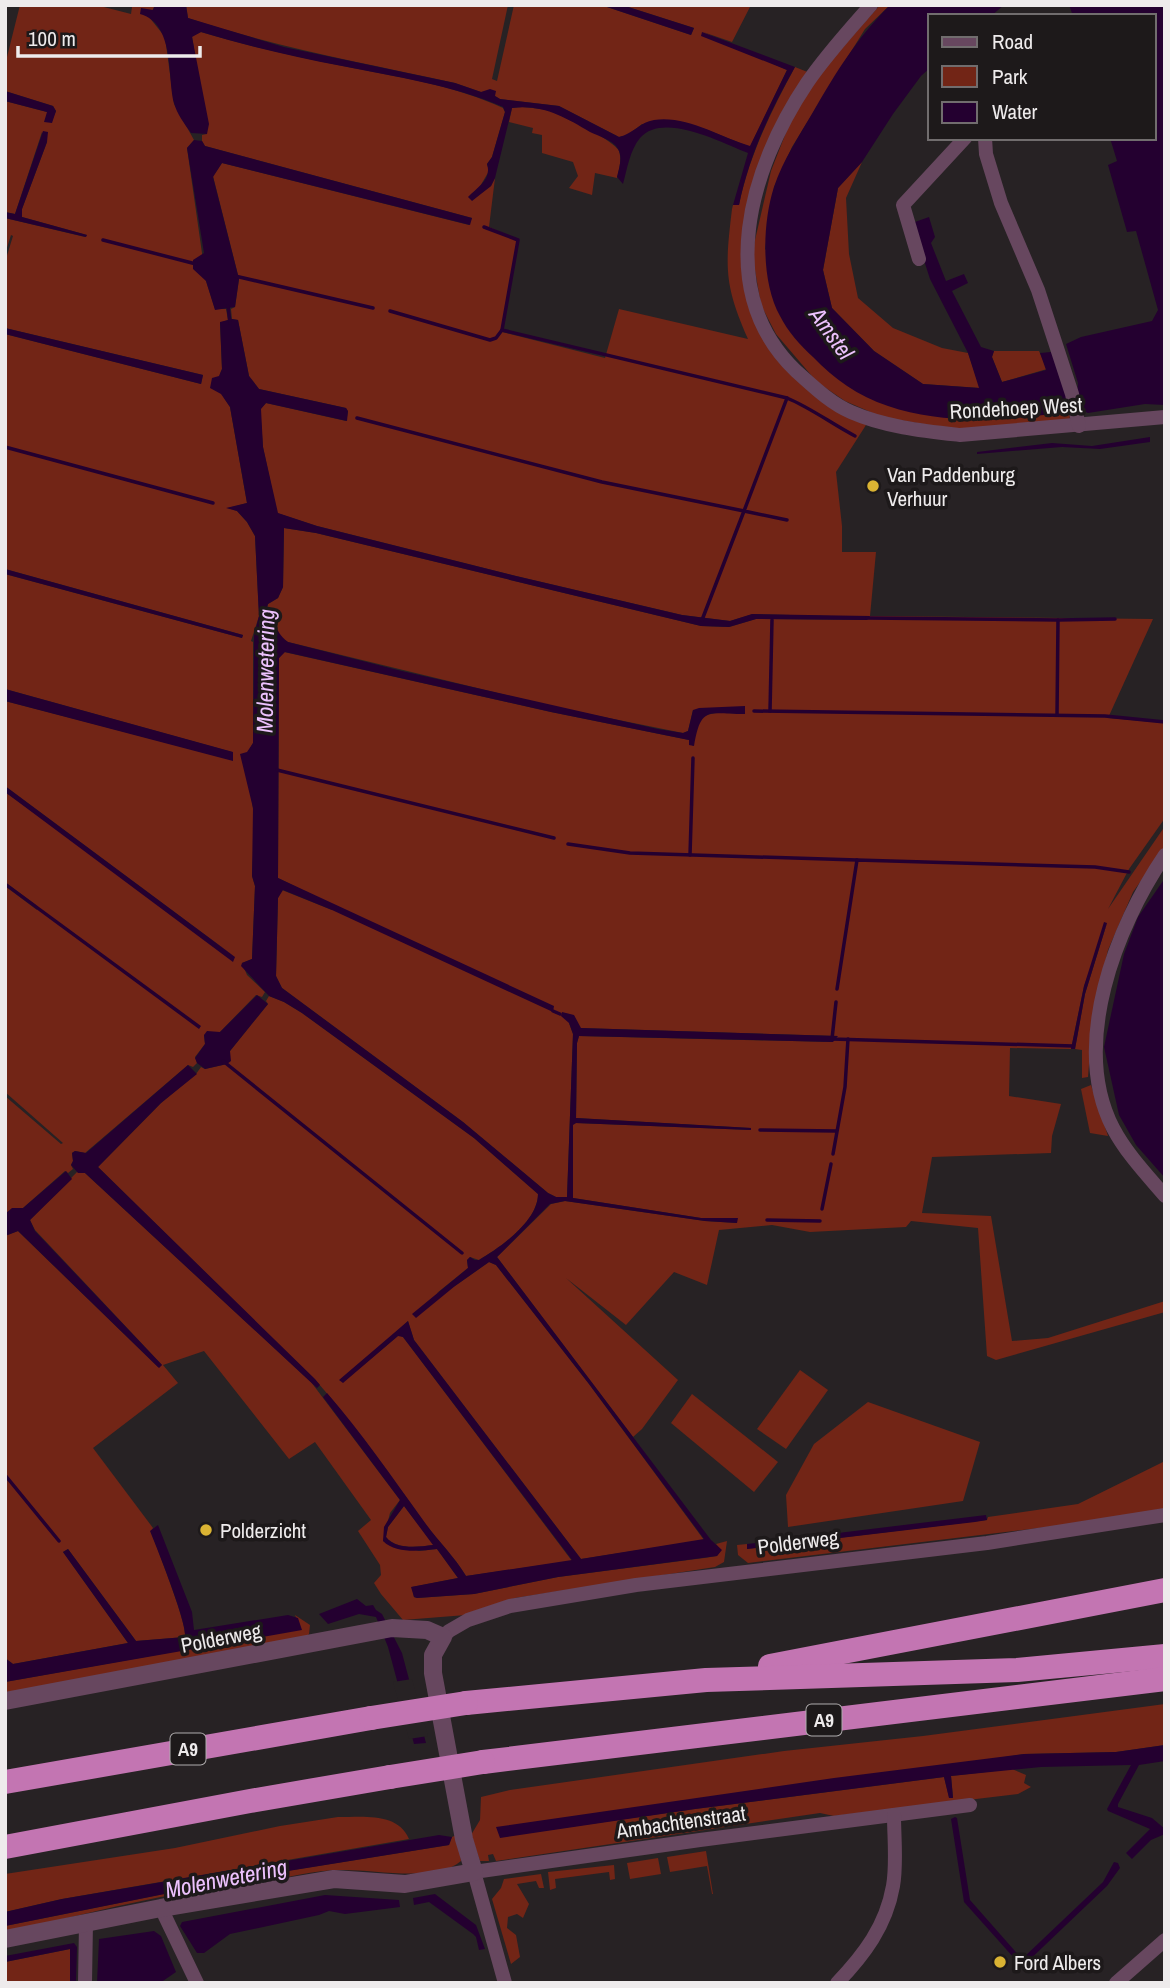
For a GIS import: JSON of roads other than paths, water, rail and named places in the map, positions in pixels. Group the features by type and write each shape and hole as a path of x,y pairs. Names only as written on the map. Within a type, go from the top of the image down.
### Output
{"highway":[{"name":"A9","path":"706,1680 1165,1590"},
{"name":"A9","path":"5,1782 466,1703 706,1680 1017,1670 1165,1656"},
{"name":"A9","path":"5,1847 250,1801 483,1762 1165,1679"}],"street":[{"name":"Rondehoep West","path":"871,5 806,84 764,169 749,228 746,261 756,308 778,352 817,391 850,412 884,423 960,435 1078,419 1165,417"},
{"path":"919,259 903,205 963,140"},
{"path":"985,140 986,154 1002,203 1038,290 1078,419"},
{"path":"1165,855 1124,926 1100,1008 1096,1049 1100,1091 1113,1128 1134,1160 1165,1196"},
{"name":"Polderweg","path":"5,1701 392,1628 427,1630 443,1637 468,1620 510,1606 636,1585 987,1543 1165,1515"},
{"path":"443,1637 433,1655 433,1673 464,1839 505,1983"},
{"name":"Ambachtenstraat","path":"474,1872 970,1805"},
{"path":"837,1983 860,1959 878,1934 893,1885 894,1815"},
{"path":"5,1940 161,1908 334,1879 405,1884 474,1872"},
{"path":"161,1908 197,1983"},
{"path":"85,1983 86,1923"},
{"path":"1116,1983 1165,1940"}],"water":[{"path":"155,5 186,5 188,18 284,47 455,83 481,92 490,89 496,91 495,96 500,99 559,106 619,137 649,121 666,119 691,124 750,146 787,70 701,36 702,32 795,67 761,134 739,205 733,205 748,153 677,128 650,130 640,138 634,148 623,184 617,177 620,155 613,143 553,113 523,107 512,108 491,186 472,201 468,197 488,174 487,164 492,157 505,112 503,107 444,87 289,55 201,32 192,37 209,124 207,134 191,133 174,103 164,39 159,28 140,14 141,8 153,10"},
{"path":"601,5 622,5 694,28 691,35"},
{"name":"Amstel","path":"890,5 1004,5 993,14 928,14 928,70 893,114 862,162 838,188 823,270 832,308 874,351 923,384 979,388 968,353 930,279 912,223 929,217 935,237 931,243 946,281 964,274 968,283 952,291 981,347 994,351 992,357 1002,382 1046,370 1040,353 1051,352 1062,376 1077,395 1078,383 1066,344 1081,337 1152,321 1158,310 1136,231 1127,232 1108,165 1117,161 1111,140 1156,140 1156,14 1072,14 1069,5 1165,5 1165,405 1145,404 1088,413 1081,410 997,419 924,415 877,402 847,386 799,343 780,316 769,287 765,253 770,202 792,148 839,69 867,30"},
{"path":"5,91 53,106 56,111 52,123 44,122 47,112 5,101"},
{"path":"43,131 48,132 47,142 22,209 22,217 87,235 86,237 5,218 5,212 15,214"},
{"path":"194,140 202,141 205,146 472,218 470,225 222,163 213,177 239,279 235,307 215,310 206,281 193,269 193,260 204,253 187,148"},
{"path":"238,320 249,376 259,389 346,408 348,411 347,421 266,403 261,409 263,447 278,513 317,526 682,615 730,621 752,614 870,616 867,620 756,619 729,627 701,626 316,533 284,528 283,587 278,598 268,604 266,610 279,633 288,642 402,671 658,729 683,733 688,731 693,710 745,706 745,714 714,713 703,718 694,746 689,745 689,740 285,652 279,658 278,878 554,1006 553,1012 283,890 278,898 276,976 282,988 463,1122 548,1193 556,1197 567,1197 573,1034 569,1023 561,1016 562,1012 574,1015 581,1028 838,1036 833,1042 579,1036 576,1118 751,1130 576,1123 573,1125 573,1198 701,1218 738,1218 737,1223 565,1201 550,1204 497,1257 711,1540 722,1550 717,1556 558,1577 474,1594 414,1597 411,1587 458,1578 437,1549 401,1550 383,1541 384,1527 400,1500 323,1397 327,1393 377,1455 466,1576 572,1560 403,1337 398,1336 343,1383 339,1380 408,1321 414,1340 581,1559 704,1539 589,1384 496,1265 489,1262 416,1318 412,1314 468,1268 467,1260 470,1257 479,1260 517,1232 532,1214 538,1194 474,1138 302,1013 269,996 241,966 252,959 255,886 252,876 253,808 240,754 247,752 253,743 254,636 259,616 255,536 237,511 226,508 247,503 230,407 221,394 210,388 212,378 219,376 222,369 220,322","holes":["404,1506 433,1545 401,1546 386,1537 388,1527"]},
{"path":"5,328 203,375 201,384 5,334"},
{"path":"1150,437 1150,442 1100,449 1062,447 977,454 1052,443 1092,446"},
{"path":"5,569 243,635 242,638 5,574"},
{"path":"5,689 233,752 233,761 5,701"},
{"path":"5,786 235,957 233,962 5,792"},
{"path":"1165,878 1165,1178 1136,1145 1119,1115 1104,1047 1124,954 1138,917"},
{"path":"5,882 201,1026 199,1029 5,886"},
{"path":"1104,922 1107,923 1085,994 1075,1049 1071,1049 1084,986"},
{"path":"257,995 268,1004 230,1051 231,1061 205,1069 197,1063 195,1058 205,1044 204,1035 207,1031 220,1032"},
{"path":"188,1065 197,1074 161,1103 98,1167 315,1379 320,1385 317,1388 85,1173 78,1173 71,1165 72,1153 86,1153"},
{"path":"66,1171 72,1179 30,1220 35,1231 162,1365 159,1368 18,1231 5,1236 6,1213 12,1208 23,1208"},
{"path":"986,1515 987,1520 975,1522 747,1549 747,1544"},
{"path":"158,1525 192,1612 194,1630 288,1615 298,1618 302,1630 5,1682 5,1658 13,1664 128,1643 63,1552 68,1549 136,1641 185,1637 177,1603 150,1531"},
{"path":"357,1599 366,1606 373,1605 382,1614 402,1653 426,1743 414,1744 388,1647 376,1617 359,1614 328,1624 319,1614"},
{"path":"1165,1745 1165,1761 1139,1765 1118,1804 1118,1807 1152,1818 1165,1829 1165,1834 1151,1840 1132,1859 1126,1853 1150,1829 1107,1809 1131,1765 1041,1767 951,1776 953,1798 949,1798 944,1777 695,1809 500,1838 496,1827 834,1778 1024,1754 1116,1752"},
{"path":"955,1817 970,1900 1022,1959 1103,1882 1114,1862 1118,1863 1120,1868 1107,1886 1022,1967 964,1902 951,1819"},
{"path":"439,1835 452,1837 449,1845 244,1878 5,1926 5,1912 62,1899"},
{"path":"435,1894 476,1925 485,1949 479,1950 473,1934 429,1902 414,1905 413,1898"},
{"path":"325,1895 399,1900 400,1907 345,1914 329,1911 230,1934 204,1953 197,1953 180,1926 182,1922"},
{"path":"154,1931 161,1936 176,1972 160,1983 97,1983 99,1939"},
{"path":"74,1943 77,1947 76,1983 70,1983 70,1949 5,1962 5,1956"}],"waterway":[{"path":"484,227 518,240 502,330 787,398 744,511 787,520"},
{"path":"103,240 196,264"},
{"path":"235,276 373,308"},
{"name":"Molenwetering","path":"228,306 230,323"},
{"path":"390,311 490,340 496,338 502,330"},
{"path":"787,398 855,436"},
{"path":"357,418 602,482 744,511 702,620"},
{"path":"5,447 213,503"},
{"path":"867,618 1058,620"},
{"path":"1057,715 1058,620 1115,619"},
{"path":"770,711 772,620"},
{"path":"754,711 1105,716 1165,722"},
{"path":"690,855 693,758"},
{"path":"277,770 554,838"},
{"path":"568,844 630,853 857,860"},
{"path":"837,989 857,860 1095,867 1129,872"},
{"path":"836,1002 832,1039 1073,1046"},
{"path":"553,1011 560,1014"},
{"path":"833,1154 845,1087 848,1039"},
{"path":"223,1061 462,1253"},
{"path":"760,1130 836,1131"},
{"path":"822,1209 831,1164"},
{"path":"767,1220 820,1221"},
{"path":"5,1475 59,1541"}],"place":[{"name":"Van Paddenburg Verhuur","path":"873,486"},
{"name":"Polderzicht","path":"206,1530"},
{"name":"Ford Albers","path":"1000,1962"}]}
